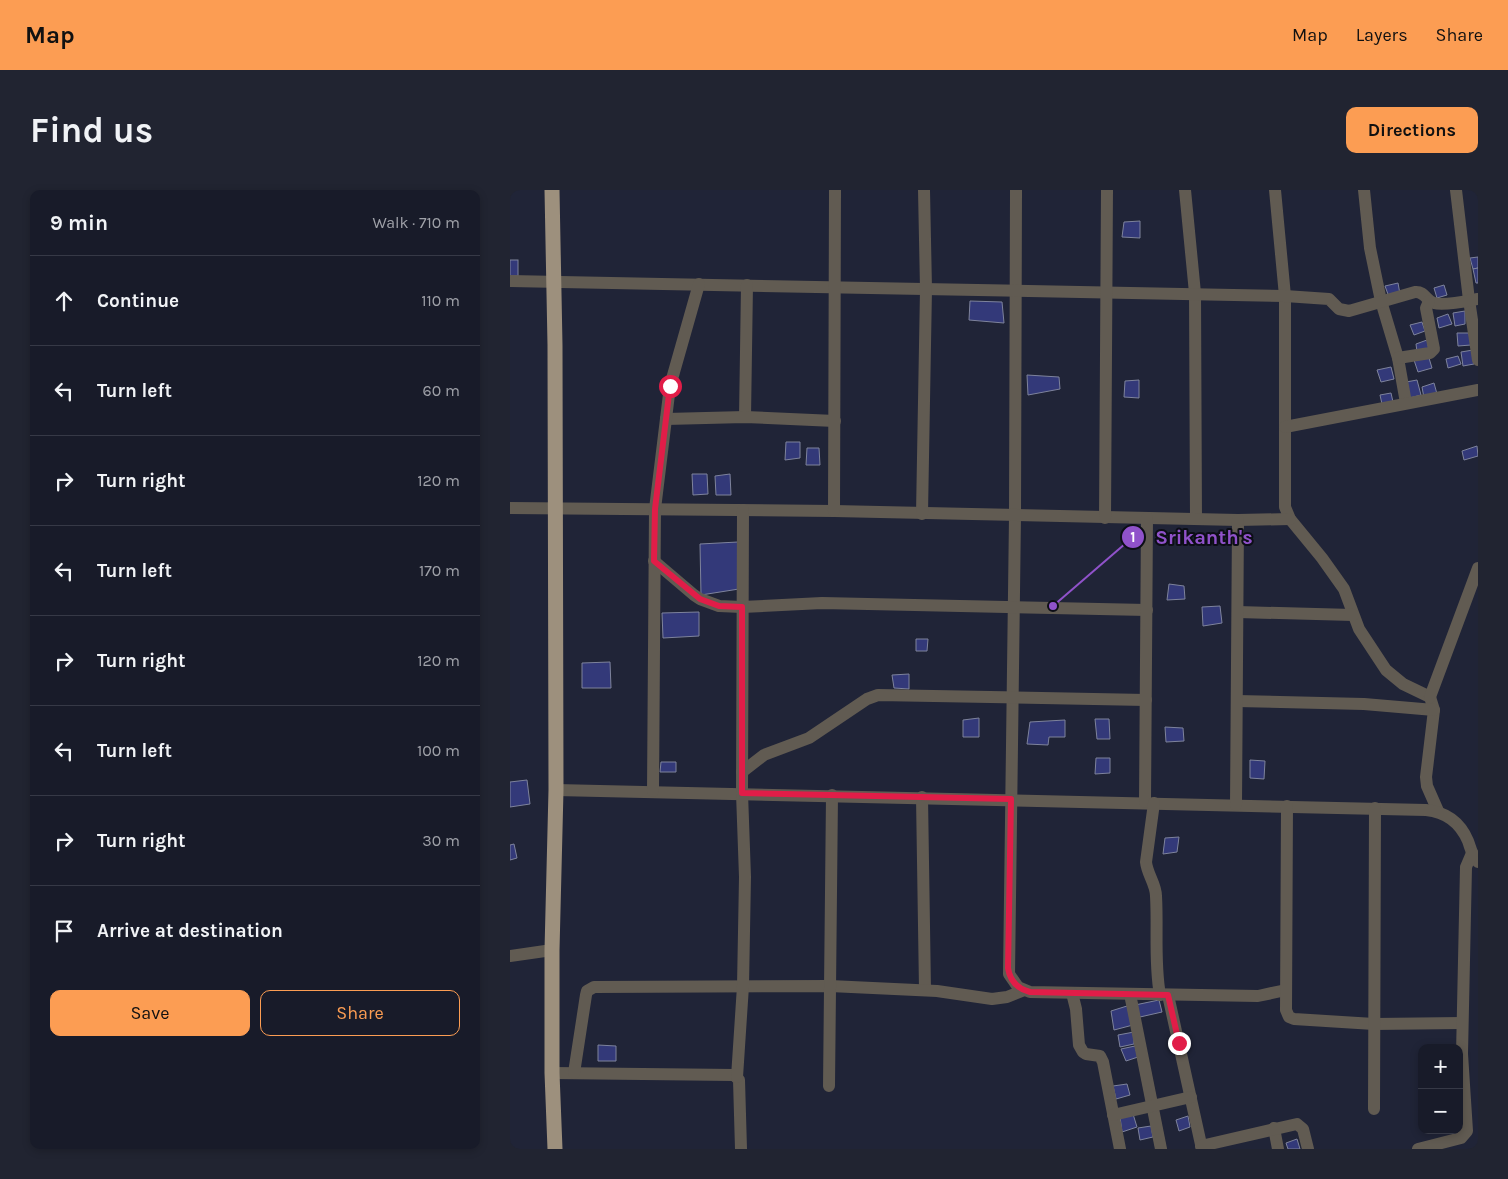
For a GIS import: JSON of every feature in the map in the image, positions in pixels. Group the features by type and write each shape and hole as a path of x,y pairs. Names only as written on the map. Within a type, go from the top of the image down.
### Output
{"main road":[{"path":"552,190 556,790 552,950 552,1073 555,1149"}],"street":[{"path":"834,512 835,190"},
{"path":"922,514 926,289 924,190"},
{"path":"1016,190 1015,516 1008,968 1014,983 1022,991"},
{"path":"1105,518 1107,190"},
{"path":"1185,190 1195,293 1196,520"},
{"path":"1275,190 1285,296 1285,507 1290,519 1322,558 1344,589 1362,636 1386,670 1403,684 1430,697"},
{"path":"1364,190 1370,248 1381,301 1398,358 1406,403"},
{"path":"1456,190 1473,300 1478,360"},
{"path":"510,281 747,284 1285,296 1329,299 1343,310 1348,311 1418,292 1423,293 1429,300 1437,304 1473,300"},
{"path":"653,791 655,509 672,378 699,284"},
{"path":"745,418 747,284"},
{"path":"1398,358 1430,353 1434,349 1426,308 1429,300"},
{"path":"1285,427 1478,390"},
{"path":"666,418 835,421"},
{"path":"510,508 742,510 1196,520 1290,519"},
{"path":"741,1149 737,1077 743,986 745,877 742,793 742,510"},
{"path":"1147,518 1146,700 1150,802 1146,862 1156,894 1156,971 1191,1097 1202,1147 1237,1143 1274,1128 1293,1124 1300,1125 1303,1128 1308,1149"},
{"path":"1236,805 1238,520"},
{"path":"654,561 700,599 719,606 742,607 822,603 1146,610"},
{"path":"1438,811 1426,777 1434,710 1430,697 1478,568"},
{"path":"1238,612 1354,615"},
{"path":"742,772 764,755 809,738 872,697 884,694 1146,700"},
{"path":"1237,701 1364,704 1434,710"},
{"path":"556,790 1150,802 1438,811 1447,815 1459,827 1475,858 1466,867 1462,1023 1467,1131 1461,1138 1418,1149"},
{"path":"829,1086 832,795"},
{"path":"922,797 925,990"},
{"path":"1287,806 1286,1010 1289,1017 1294,1019 1374,1024 1462,1023"},
{"path":"1374,1109 1375,808"},
{"path":"510,956 552,950"},
{"path":"574,1073 586,995 594,987 830,986 925,990 992,999 1007,997 1022,991 1258,996 1286,990"},
{"path":"1072,993 1076,1009 1079,1045 1083,1052 1098,1055 1102,1058 1120,1149"},
{"path":"1130,994 1161,1149"},
{"path":"552,1073 730,1074 737,1077"},
{"path":"1113,1115 1191,1097"},
{"path":"1274,1128 1278,1149"}],"building":[{"path":"1140,221 1140,238 1122,237 1124,222"},
{"path":"1478,257 1478,268 1473,269 1470,258"},
{"path":"510,260 518,260 518,276 510,276"},
{"path":"1478,268 1478,283 1476,283 1473,269"},
{"path":"1398,283 1400,294 1389,297 1385,286"},
{"path":"1444,285 1447,295 1437,298 1434,288"},
{"path":"970,301 1002,302 1004,323 969,320"},
{"path":"1465,311 1465,324 1455,326 1453,313"},
{"path":"1448,314 1452,324 1439,328 1437,318"},
{"path":"1422,322 1425,331 1414,335 1410,325"},
{"path":"1457,333 1469,333 1471,345 1458,346"},
{"path":"1427,340 1429,349 1417,352 1416,344"},
{"path":"1473,350 1474,364 1463,366 1461,352"},
{"path":"1458,356 1461,364 1448,368 1446,359"},
{"path":"1429,358 1432,368 1418,372 1414,360"},
{"path":"1391,367 1394,379 1381,382 1377,370"},
{"path":"1027,375 1059,377 1060,389 1028,395"},
{"path":"1139,380 1139,398 1124,397 1125,381"},
{"path":"1417,380 1421,395 1410,398 1406,382"},
{"path":"1434,383 1437,394 1424,398 1422,387"},
{"path":"1391,393 1393,402 1382,404 1380,395"},
{"path":"786,442 800,442 800,458 785,460"},
{"path":"1477,446 1478,456 1464,460 1462,451"},
{"path":"807,448 819,448 820,465 806,465"},
{"path":"692,474 707,474 708,494 693,495"},
{"path":"730,474 731,495 716,495 715,476"},
{"path":"738,542 739,589 701,595 700,544"},
{"path":"1169,584 1184,586 1185,599 1167,600"},
{"path":"1220,606 1222,623 1203,626 1202,607"},
{"path":"699,612 699,636 663,638 662,613"},
{"path":"916,639 928,639 927,651 916,651"},
{"path":"610,662 611,688 582,688 582,663"},
{"path":"909,674 909,689 894,688 892,675"},
{"path":"979,718 979,737 963,737 963,720"},
{"path":"1095,719 1109,719 1110,739 1097,739"},
{"path":"1065,720 1065,737 1049,737 1048,745 1027,744 1030,722"},
{"path":"1165,727 1183,728 1184,741 1166,742"},
{"path":"1096,758 1110,758 1110,773 1095,774"},
{"path":"1250,760 1265,761 1264,779 1250,778"},
{"path":"661,762 676,762 676,772 660,772"},
{"path":"527,780 530,804 510,807 510,782"},
{"path":"1179,837 1177,852 1163,854 1165,838"},
{"path":"514,844 517,858 510,860 510,845"},
{"path":"1159,1000 1162,1012 1140,1017 1135,1005"},
{"path":"1127,1006 1133,1025 1114,1030 1111,1011"},
{"path":"1134,1032 1134,1044 1120,1047 1118,1035"},
{"path":"598,1045 616,1046 616,1061 598,1061"},
{"path":"1135,1046 1138,1057 1126,1061 1121,1049"},
{"path":"1127,1084 1130,1095 1116,1099 1113,1086"},
{"path":"1133,1114 1137,1127 1122,1132 1120,1117"},
{"path":"1188,1116 1190,1127 1179,1131 1176,1120"},
{"path":"1151,1126 1153,1137 1140,1140 1138,1128"},
{"path":"1297,1139 1300,1149 1288,1149 1286,1143"}],"place":[{"name":"Srikanth's","path":"1053,606"}],"route":[{"path":"670,386 655,509 654,561 700,599 719,606 742,607 742,793 1011,799 1008,968 1014,983 1022,991 1030,992 1168,995 1179,1043"}]}
